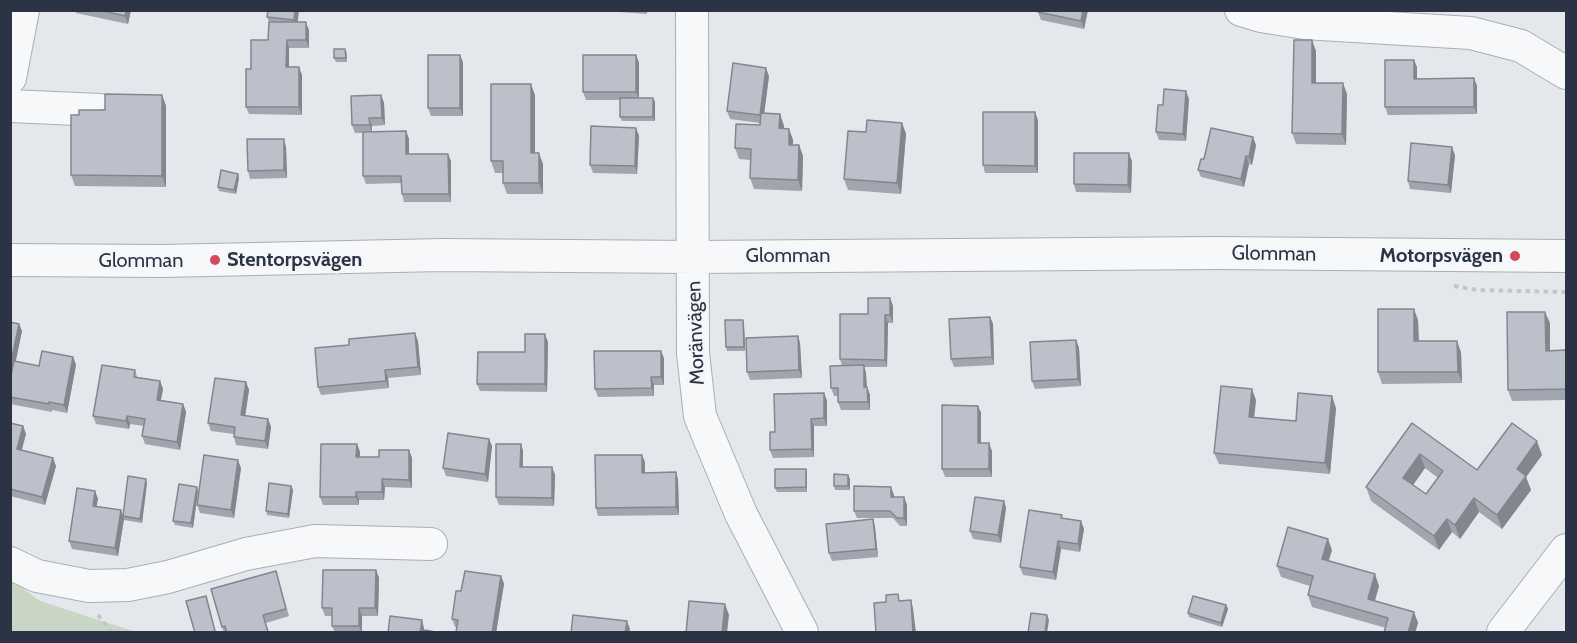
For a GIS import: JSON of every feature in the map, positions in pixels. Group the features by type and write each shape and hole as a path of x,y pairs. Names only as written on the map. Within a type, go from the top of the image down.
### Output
{"street":[{"path":"10,78 23,10"},
{"name":"Moränvägen","path":"692,10 693,353 700,416 741,514 802,633"},
{"path":"1241,10 1261,16 1429,21 1521,46 1566,73"},
{"path":"10,106 100,110"},
{"name":"Glomman","path":"10,260 162,261 442,255 694,257 1217,253 1566,256"},
{"path":"10,563 37,576 89,586 128,585 246,554 315,541 431,544"},
{"path":"1503,633 1566,550"}],"green space":[{"path":"10,579 40,601 136,632 11,632"}],"building":[{"path":"99,10 126,10 125,16"},
{"path":"268,10 295,10 294,20 267,17"},
{"path":"1039,10 1083,10 1081,21 1038,12"},
{"path":"269,22 306,22 306,40 287,40 286,67 299,67 299,107 246,107 246,69 251,69 251,40 268,40"},
{"path":"1294,40 1312,40 1312,83 1343,83 1342,134 1292,133"},
{"path":"334,49 345,49 346,58 334,58"},
{"path":"428,55 460,55 460,108 428,108"},
{"path":"583,55 636,55 636,92 583,92"},
{"path":"1385,60 1414,60 1414,79 1474,78 1474,107 1385,107"},
{"path":"733,63 766,68 760,115 727,111"},
{"path":"491,84 531,84 531,153 539,153 539,183 503,183 503,161 491,161"},
{"path":"1164,89 1186,91 1183,134 1156,132 1158,105 1163,105"},
{"path":"105,94 162,95 162,176 71,175 71,115 79,115 79,110 105,110"},
{"path":"381,95 382,118 369,118 370,125 352,125 351,96"},
{"path":"620,98 653,98 653,117 620,117"},
{"path":"983,112 1035,112 1035,166 983,165"},
{"path":"761,113 780,114 779,128 789,129 789,145 799,145 798,180 750,178 751,149 735,148 736,124 760,125"},
{"path":"867,120 902,123 897,183 844,179 848,131 866,132"},
{"path":"591,126 636,128 635,166 590,165"},
{"path":"1211,128 1253,137 1241,179 1198,170 1201,159 1204,159"},
{"path":"406,131 406,154 448,154 449,194 402,194 401,176 363,176 363,132"},
{"path":"247,139 284,139 284,170 248,171"},
{"path":"1411,143 1452,147 1448,185 1408,181"},
{"path":"1074,153 1129,153 1128,185 1074,184"},
{"path":"221,170 238,174 234,190 218,187"},
{"path":"868,298 890,298 890,315 885,315 885,360 840,359 840,314 868,314"},
{"path":"1378,309 1414,309 1414,341 1457,341 1458,372 1378,372"},
{"path":"1507,312 1545,312 1546,351 1566,350 1566,389 1508,390"},
{"path":"990,317 992,357 951,359 949,319"},
{"path":"725,320 743,320 744,347 726,347"},
{"path":"10,322 19,324 11,362 10,362"},
{"path":"415,333 418,367 385,370 386,381 318,387 315,348 349,345 349,339"},
{"path":"525,334 545,334 545,384 477,384 478,352 525,352"},
{"path":"798,336 799,370 747,372 746,338"},
{"path":"1076,340 1078,379 1032,381 1030,342"},
{"path":"42,351 73,357 64,405 10,397 10,380 14,361 39,366"},
{"path":"594,351 661,351 661,377 651,377 652,388 595,389"},
{"path":"102,365 135,370 134,377 160,381 157,400 183,404 177,442 142,436 145,419 127,416 126,421 93,416"},
{"path":"864,365 864,387 867,387 868,402 838,402 838,388 831,388 830,366"},
{"path":"215,378 246,382 241,415 268,419 265,441 234,437 235,427 208,423"},
{"path":"1221,386 1252,389 1249,417 1296,421 1298,393 1332,396 1325,463 1214,453"},
{"path":"824,393 824,418 811,419 812,449 770,450 770,432 775,432 774,394"},
{"path":"942,405 978,406 978,443 989,443 989,469 942,469"},
{"path":"10,423 23,426 17,449 53,458 42,497 10,489"},
{"path":"1412,423 1477,470 1512,423 1537,441 1517,469 1526,476 1497,515 1474,498 1455,525 1447,519 1434,536 1366,487","holes":["1420,454 1443,471 1426,494 1403,478"]},
{"path":"448,433 489,439 485,474 443,468"},
{"path":"321,444 357,444 356,457 379,457 379,450 409,450 409,480 382,479 382,492 356,492 356,497 320,497"},
{"path":"496,444 521,444 520,467 552,467 552,498 496,497"},
{"path":"204,455 238,460 231,510 197,505"},
{"path":"595,455 642,455 642,473 676,472 676,507 596,508"},
{"path":"775,469 806,469 806,487 775,488"},
{"path":"834,474 848,475 848,486 834,486"},
{"path":"128,476 146,479 140,519 123,516"},
{"path":"269,483 291,486 288,514 266,511"},
{"path":"179,484 197,487 191,523 173,521"},
{"path":"854,486 891,487 891,497 904,497 904,518 897,518 890,511 854,511"},
{"path":"77,488 95,491 93,506 121,510 115,548 69,541"},
{"path":"975,497 1004,501 998,535 970,531"},
{"path":"1029,510 1062,515 1061,518 1081,521 1078,544 1058,541 1053,572 1020,567"},
{"path":"873,519 876,549 829,553 826,524"},
{"path":"1288,527 1328,539 1322,559 1375,574 1368,599 1414,612 1408,633 1384,633 1388,618 1308,595 1313,576 1277,566"},
{"path":"323,570 376,570 375,608 359,608 359,626 332,626 332,608 322,608"},
{"path":"276,571 286,609 263,615 268,632 227,633 225,626 222,627 211,589"},
{"path":"465,571 501,576 492,633 456,632 458,620 452,619 456,591 461,591"},
{"path":"898,594 899,601 911,600 913,633 876,633 874,603 886,602 886,595"},
{"path":"206,596 215,631 195,633 186,601"},
{"path":"1193,596 1226,605 1221,623 1188,613"},
{"path":"689,601 725,604 722,633 686,633"},
{"path":"1031,613 1047,615 1045,633 1028,633"},
{"path":"573,615 627,621 625,633 571,633"},
{"path":"390,616 422,620 420,633 388,633"},
{"path":"425,630 440,633 424,633"}],"place":[{"name":"Motorpsvägen","path":"1515,256"},
{"name":"Stentorpsvägen","path":"215,260"}]}
